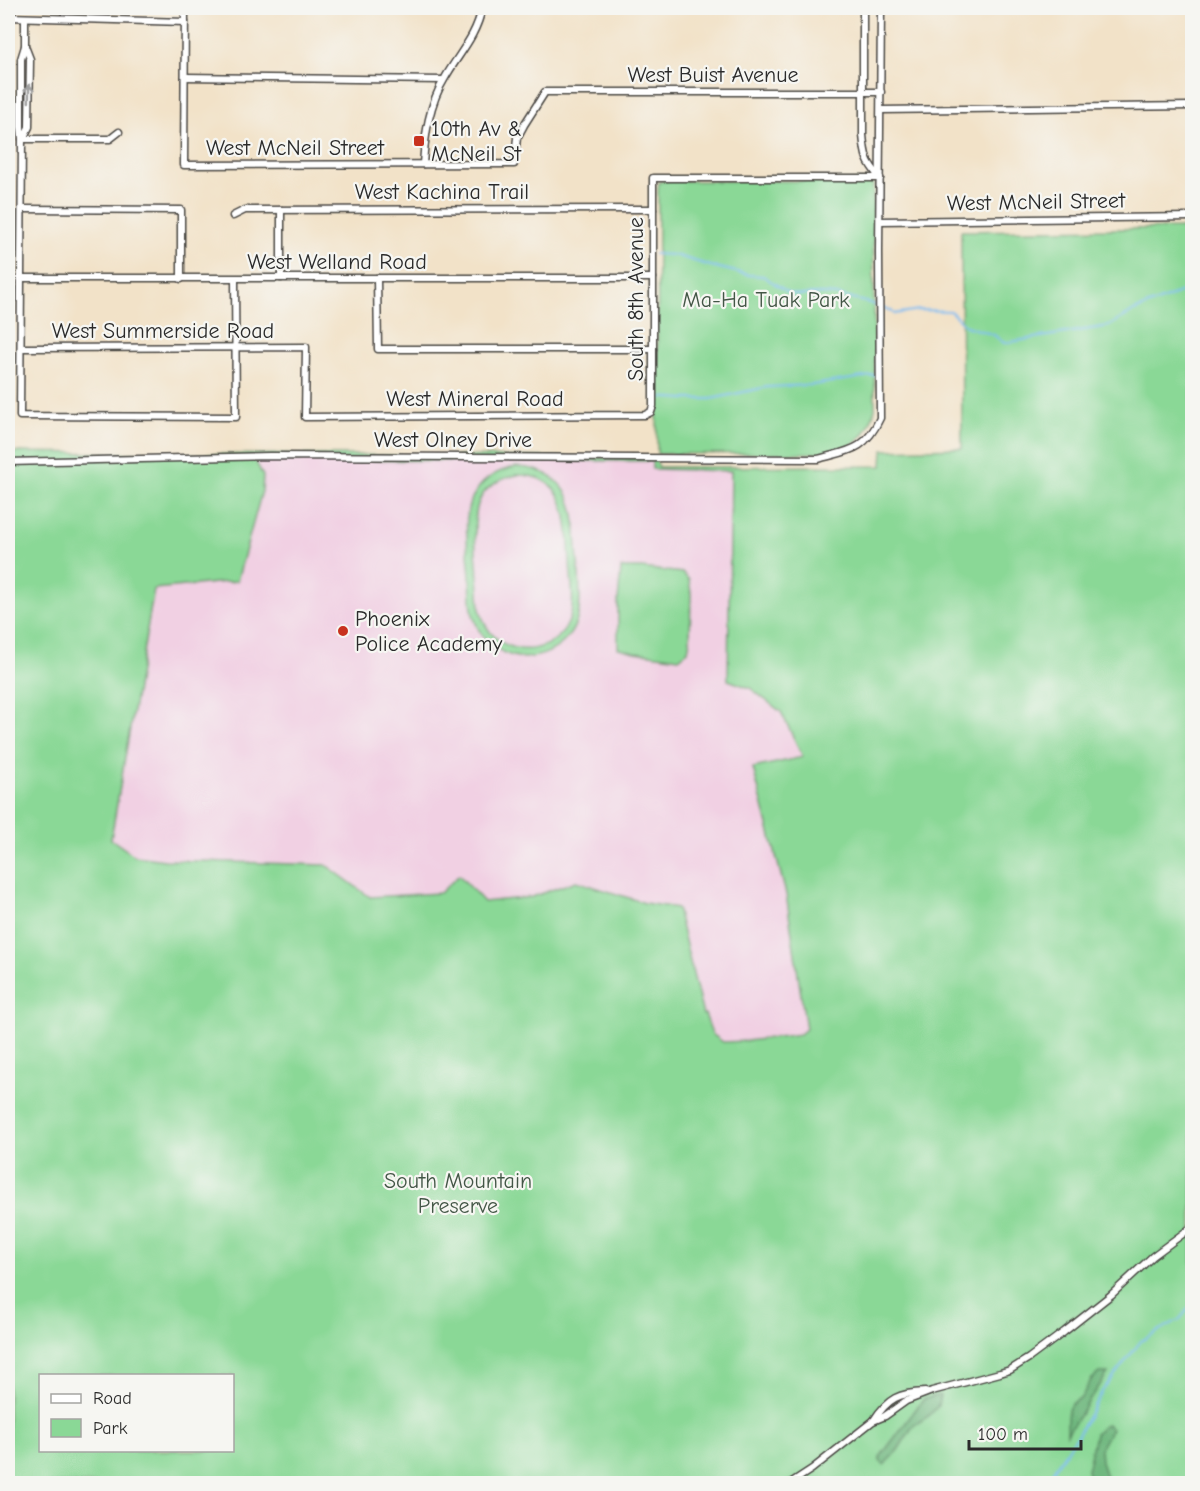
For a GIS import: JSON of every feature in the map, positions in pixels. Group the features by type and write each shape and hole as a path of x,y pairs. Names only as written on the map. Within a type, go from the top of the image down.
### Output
{"street":[{"path":"185,8 185,77 443,80"},
{"path":"423,164 432,107 443,80 475,30 482,8"},
{"path":"863,8 863,135 869,166 880,178"},
{"path":"880,221 881,8"},
{"path":"8,17 185,22"},
{"path":"25,18 25,46 21,60 20,416 236,417 235,279"},
{"path":"22,139 29,127 30,59 25,46"},
{"path":"21,70 30,70"},
{"name":"West McNeil Street","path":"185,77 184,165 514,164"},
{"name":"West Buist Avenue","path":"514,164 517,138 545,92 881,92"},
{"path":"881,110 1192,106"},
{"path":"22,139 110,139 119,132"},
{"name":"South 8th Avenue","path":"645,415 651,412 653,406 653,178 880,178"},
{"path":"22,209 181,210 181,279"},
{"name":"West Kachina Trail","path":"233,216 246,210 653,209"},
{"path":"281,210 281,278"},
{"name":"West McNeil Street","path":"880,221 1192,217"},
{"name":"West Olney Drive","path":"8,462 270,456 818,459 856,449 873,433 880,418 880,221"},
{"name":"West Welland Road","path":"20,278 653,278"},
{"path":"377,278 378,349 653,349"},
{"name":"West Summerside Road","path":"21,348 306,347 305,417"},
{"name":"West Mineral Road","path":"305,417 645,415"},
{"path":"789,1484 812,1469 873,1421 885,1416 906,1401 932,1391 1000,1373 1021,1363 1111,1295 1153,1256 1192,1227"}],"shaded area":[{"path":"255,460 652,461 652,469 731,471 728,680 750,688 781,712 803,757 753,768 786,894 807,1035 711,1049 677,907 645,903 576,881 532,897 484,902 440,893 370,897 326,865 165,860 135,856 111,839 154,589 263,476"}],"green space":[{"name":"Ma-Ha Tuak Park","path":"867,181 873,184 875,409 868,428 857,442 841,450 821,453 657,454 658,188 659,182"},
{"name":"South Mountain Preserve","path":"1192,228 1192,1483 8,1484 8,452 655,458 659,467 882,466 883,450 962,448 961,231","holes":["255,460 652,461 652,469 731,471 728,680 750,688 781,712 803,757 753,768 786,894 806,1029 800,1034 723,1042 712,1034 705,1014 703,1015 677,908 645,903 576,881 532,897 484,902 459,875 440,893 370,897 326,865 165,860 135,856 111,839 154,589 237,581 262,491 263,476"]},
{"path":"510,468 535,470 544,473 559,484 570,500 576,529 580,596 573,630 556,648 542,655 526,658 506,654 489,642 477,626 471,601 466,530 468,509 483,483","holes":["517,475 535,477 548,483 557,493 563,505 568,533 572,601 568,623 562,633 545,645 525,649 504,644 492,634 484,621 480,609 475,525 478,503 491,486"]},
{"path":"621,568 683,573 689,580 690,640 688,651 679,658 618,648"},
{"path":"1099,1373 1108,1373 1067,1434 1067,1417 1071,1404 1081,1398 1091,1380"},
{"path":"940,1395 938,1406 930,1415 913,1426 898,1450 884,1465 880,1457 919,1405 924,1399"},
{"path":"1107,1424 1111,1429 1100,1449 1101,1462 1108,1483 1092,1483 1087,1471 1095,1434"}],"waterway":[{"path":"654,254 674,255 749,275 763,276 789,293 836,295 870,303 892,311 894,314 919,310 950,311 966,326 994,335 1004,343 1109,326 1134,311 1192,288"},
{"path":"654,397 711,399 767,387 812,385 877,375"},
{"path":"1042,1484 1077,1436 1103,1390 1141,1341 1180,1319 1192,1304"}],"place":[{"name":"10th Av & McNeil St","path":"419,141"},
{"name":"Phoenix Police Academy","path":"343,631"}]}
